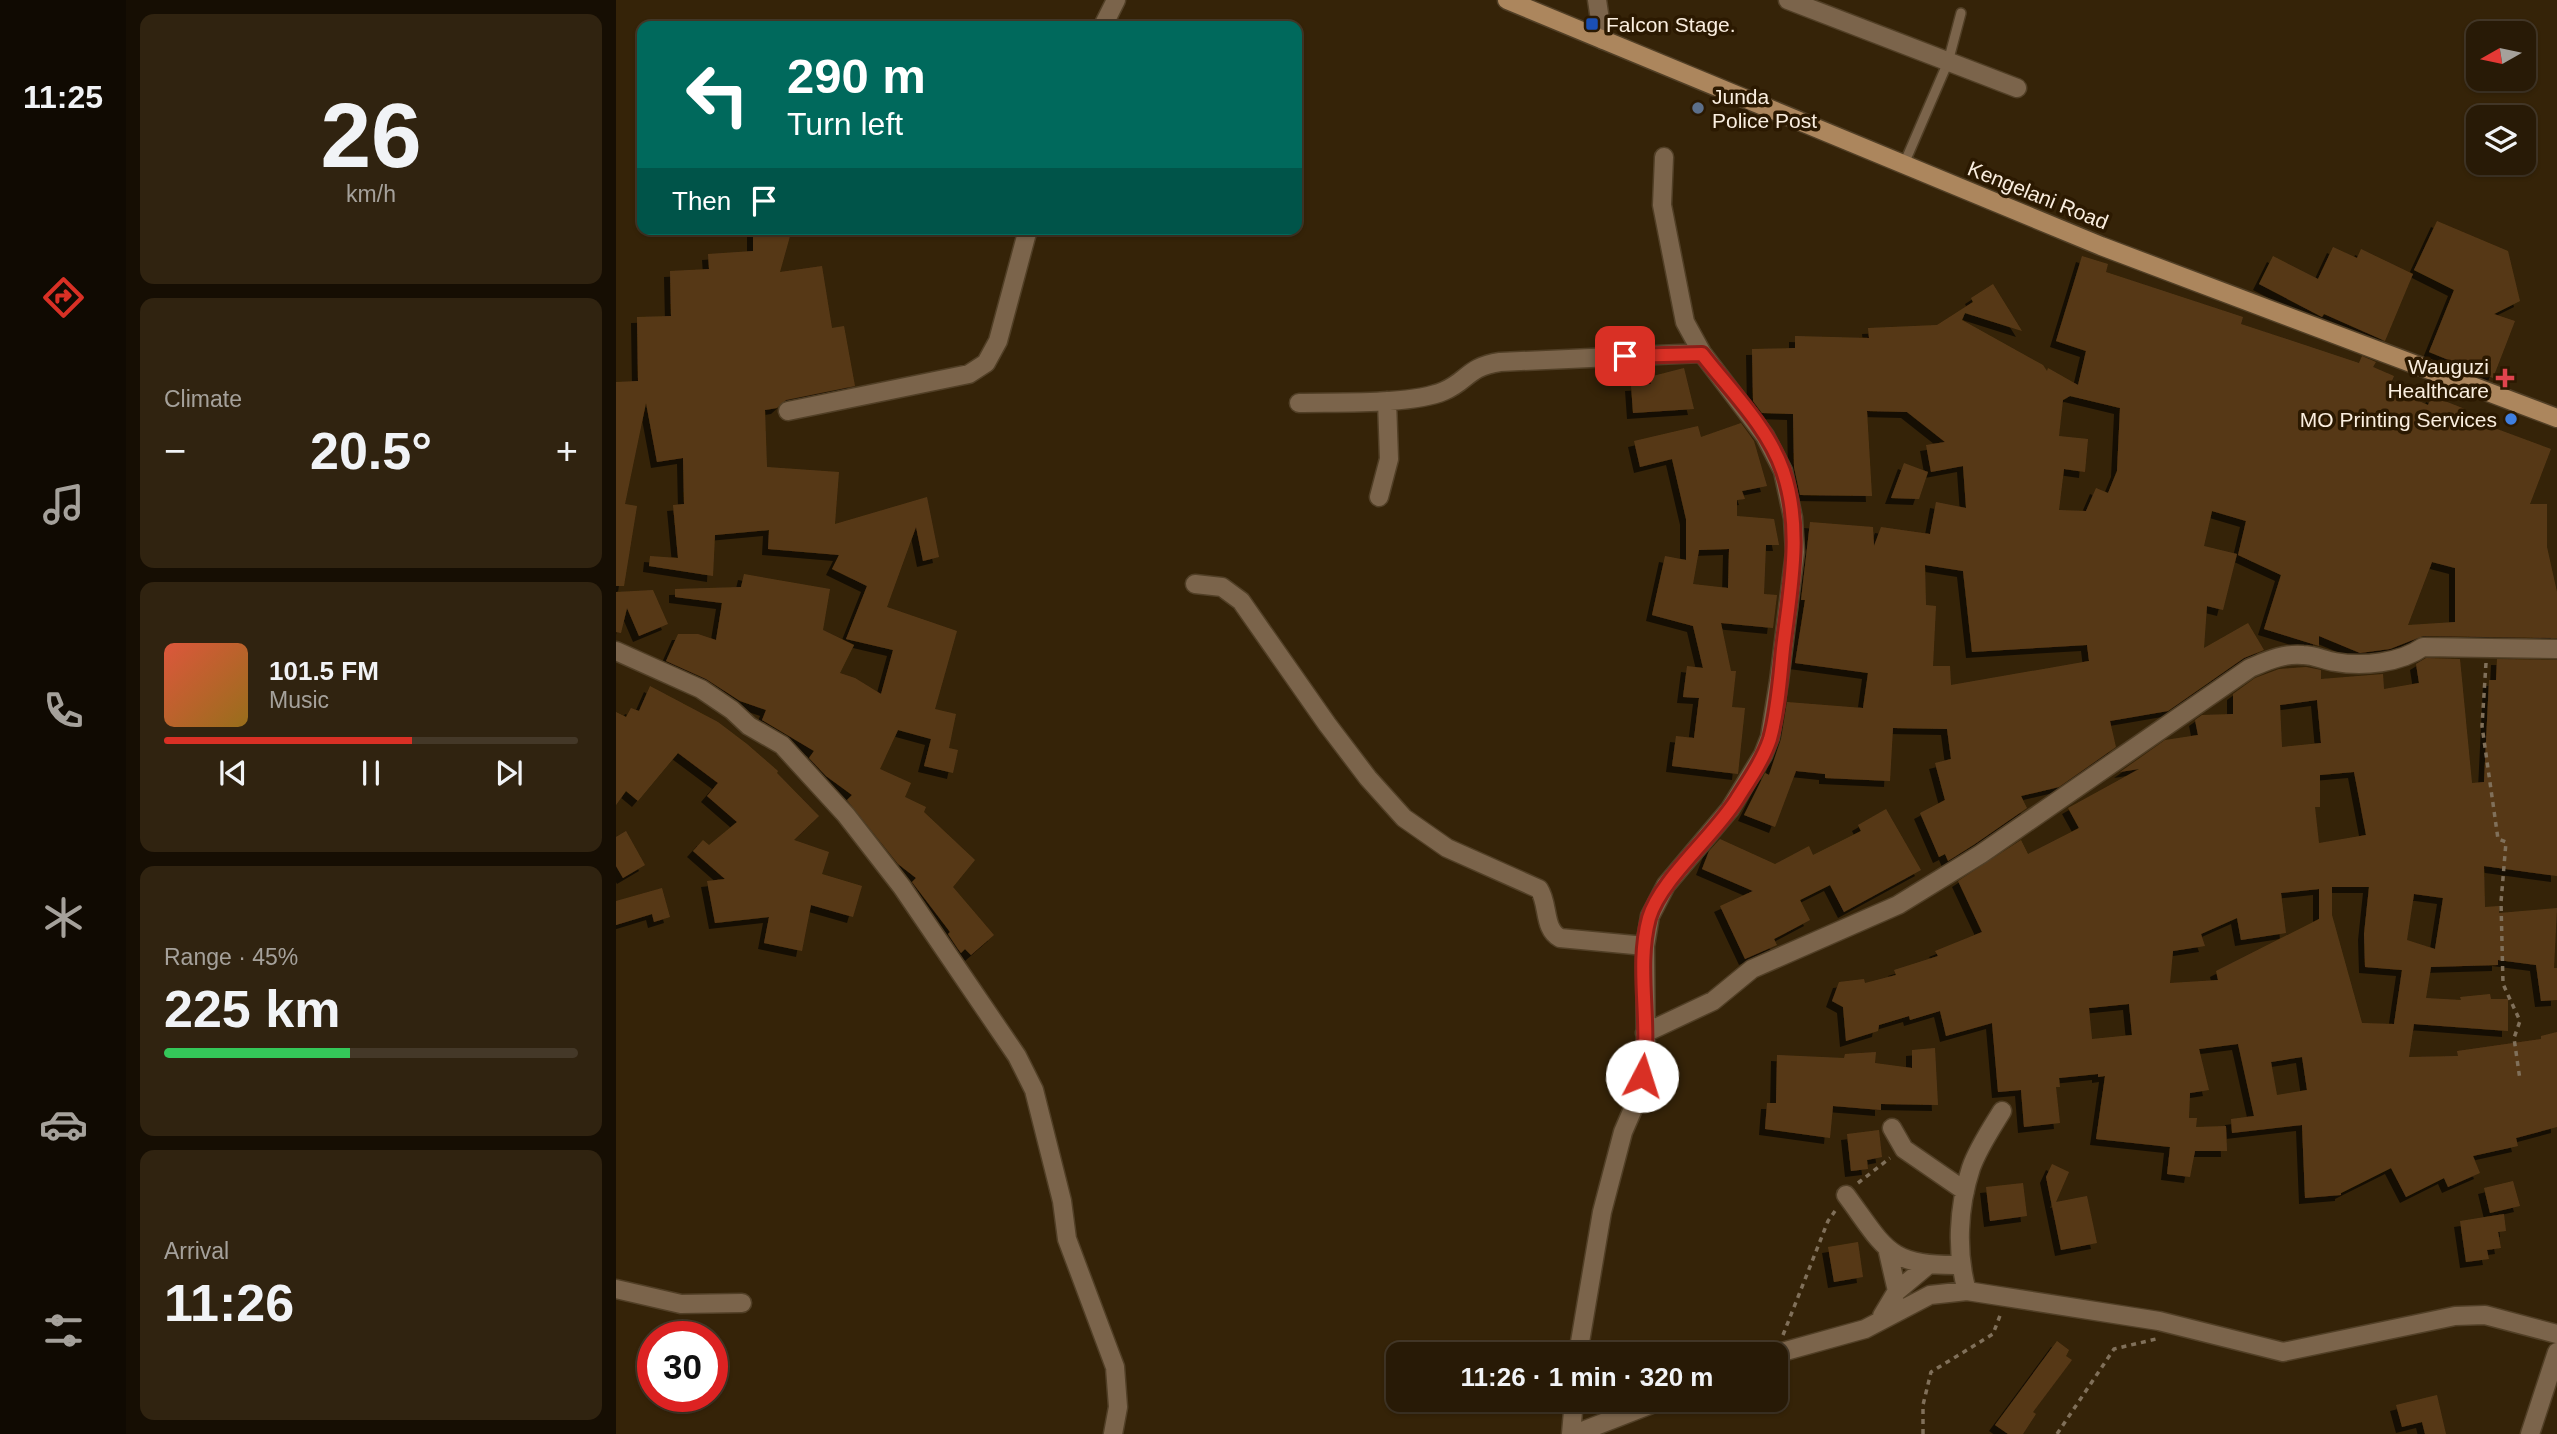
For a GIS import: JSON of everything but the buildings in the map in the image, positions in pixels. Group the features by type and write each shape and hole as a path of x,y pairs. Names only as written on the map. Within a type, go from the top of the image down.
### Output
{"main road":[{"name":"Kengelani Road","path":"1507,0 2181,278 2557,418"}],"street":[{"path":"1106,21 1116,0"},
{"path":"1597,0 1603,40"},
{"path":"1788,0 2017,88"},
{"path":"1580,1342 1602,1212 1623,1132 1639,1095 1646,1058 1645,946 1650,916 1666,885 1730,809 1763,755 1770,737 1779,681 1795,552 1793,518 1783,471 1765,436 1702,354 1685,322 1662,205 1664,157"},
{"path":"788,411 969,374 986,363 998,341 1025,235"},
{"path":"1299,403 1387,401 1443,392 1471,370 1487,364 1522,359 1702,354"},
{"path":"1379,497 1389,459 1387,401"},
{"path":"1195,584 1222,587 1241,601 1327,724 1404,818 1447,848 1539,889 1544,897 1550,929 1560,938 1645,946"},
{"path":"1645,1033 1713,1001 1752,969 1898,905 1981,854 2250,668 2279,657 2293,655 2339,663 2397,661 2414,655 2423,647 2557,649"},
{"path":"616,651 701,689 732,710 749,726 782,745 846,815 902,887 1017,1056 1034,1090 1062,1201 1067,1240 1115,1367 1118,1407 1113,1434"},
{"path":"1967,1292 1959,1265 1965,1191 1971,1167 2001,1111"},
{"path":"1892,1128 1904,1149 1965,1191"},
{"path":"1846,1195 1888,1252 1897,1291"},
{"path":"1888,1252 1928,1265 1959,1265"},
{"path":"1880,1320 1897,1291 1928,1265"},
{"path":"616,1289 681,1304 742,1303"},
{"path":"1788,1351 1852,1334 1930,1295 1967,1292 2159,1321 2283,1352 2455,1316 2485,1315 2557,1334"},
{"path":"2530,1434 2557,1352"},
{"path":"1574,1412 1573,1434 1631,1412"}],"lane":[{"path":"1904,164 1948,62 1961,13"}],"path":[{"path":"2488,647 2482,726 2498,839 2506,842 2501,902 2503,984 2520,1021 2514,1038 2519,1080"},
{"path":"1780,1342 1791,1308 1828,1221 1846,1195 1871,1171 1904,1149"},
{"path":"1923,1434 1923,1405 1931,1372 1993,1334 1997,1320 2012,1297"},
{"path":"2057,1434 2114,1349 2161,1338"}],"place":[{"name":"Falcon Stage.","path":"1592,24"},
{"name":"Junda Police Post","path":"1698,108"},
{"name":"Wauguzi Healthcare","path":"2505,378"},
{"name":"MO Printing Services","path":"2511,419"}],"route":[{"path":"1625,356 1702,354 1772,447 1783,471 1793,518 1795,552 1779,681 1770,737 1763,755 1730,809 1701,847 1666,885 1650,916 1645,946 1646,1058 1642,1076"}]}
